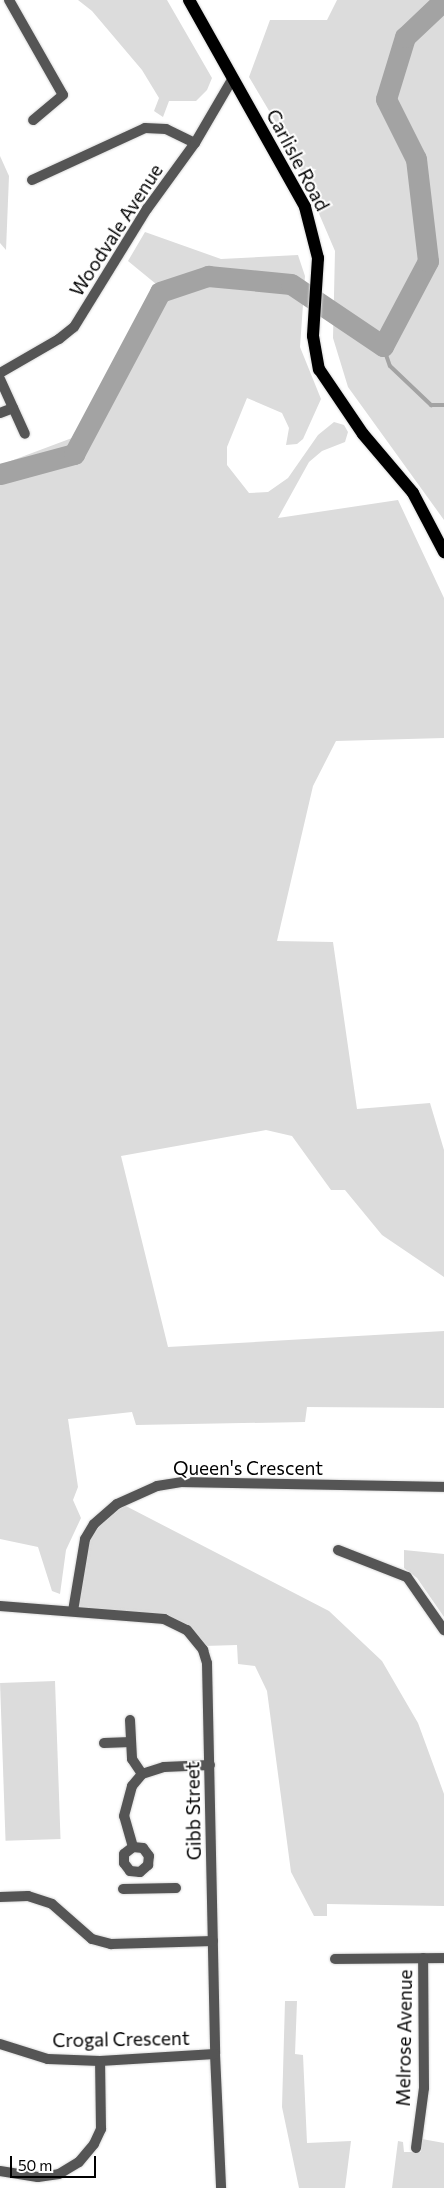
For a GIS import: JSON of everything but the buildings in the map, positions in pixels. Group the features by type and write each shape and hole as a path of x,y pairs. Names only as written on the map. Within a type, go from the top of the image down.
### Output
{"main road":[{"name":"Carlisle Road","path":"189,0 305,207 318,258 313,336 314,351 320,369 332,393 413,493 444,552"}],"street":[{"path":"9,0 63,95 33,120"},
{"name":"Woodvale Avenue","path":"0,373 59,339 74,327 137,224 195,142 233,78"},
{"path":"32,180 145,128 166,129 195,142"},
{"path":"0,379 25,434"},
{"path":"0,413 13,408"},
{"name":"Queen's Crescent","path":"72,1611 85,1539 94,1524 116,1504 157,1486 183,1482 444,1487"},
{"path":"338,1550 407,1577 444,1630"},
{"name":"Gibb Street","path":"0,1606 164,1619 187,1630 197,1639 207,1663 215,2054 221,2188"},
{"path":"130,1720 132,1759 142,1774"},
{"path":"104,1743 131,1742"},
{"path":"133,1847 124,1816 124,1805 132,1786 142,1774 164,1767 210,1765"},
{"path":"133,1847 143,1848 149,1856 147,1868 137,1872 128,1869 124,1863 124,1854 133,1847"},
{"path":"137,1872 137,1889"},
{"path":"122,1889 176,1888"},
{"path":"0,1897 28,1896 52,1904 92,1939 111,1944 213,1941"},
{"name":"Melrose Avenue","path":"416,2148 424,2088 423,1958"},
{"path":"335,1959 444,1958"},
{"name":"Crogal Crescent","path":"0,2044 48,2059 100,2061 215,2054"},
{"path":"0,2171 38,2177 59,2174 79,2162 94,2144 101,2129 100,2061"}],"shaded area":[{"path":"78,0 167,0 212,78 207,90 196,101 169,101 163,117 154,111 159,98 142,70 92,11"},
{"path":"337,0 444,0 444,520 348,387 333,338 335,251 290,146 249,77 270,20 327,20"},
{"path":"0,156 9,176 6,250 0,243"},
{"path":"145,232 221,259 298,255 305,276 300,347 321,399 303,439 297,444 286,445 289,428 282,413 247,398 227,447 227,465 249,493 268,492 288,478 318,435 334,422 344,425 348,432 345,442 322,451 309,462 278,518 398,500 444,598 444,738 336,741 313,786 277,941 333,942 357,1109 430,1103 444,1150 444,1277 382,1235 345,1190 331,1190 292,1136 266,1130 121,1156 168,1347 444,1331 444,1408 307,1407 305,1422 136,1425 132,1412 68,1419 78,1487 73,1500 81,1518 66,1550 60,1594 52,1591 38,1547 0,1539 0,465 72,438 156,284 128,261"},
{"path":"122,1504 329,1611 382,1661 418,1723 444,1794 444,1906 327,1904 327,1916 314,1916 291,1872 267,1691 255,1666 238,1664 237,1645 204,1646 189,1628 76,1608 88,1540 96,1525"},
{"path":"404,1550 444,1554 444,1617 417,1578 404,1568"},
{"path":"55,1681 61,1839 6,1841 0,1683"},
{"path":"285,2001 297,2001 295,2054 303,2055 307,2143 351,2141 345,2188 299,2188 282,2107"},
{"path":"422,2139 444,2143 444,2188 392,2188 398,2141 403,2142 404,2152 421,2152"}],"waterway":[{"path":"0,474 74,454 160,292 208,276 291,284 383,346 428,261 416,159 386,99 405,37 444,0"},
{"path":"383,346 390,366 431,405 444,405"}]}
